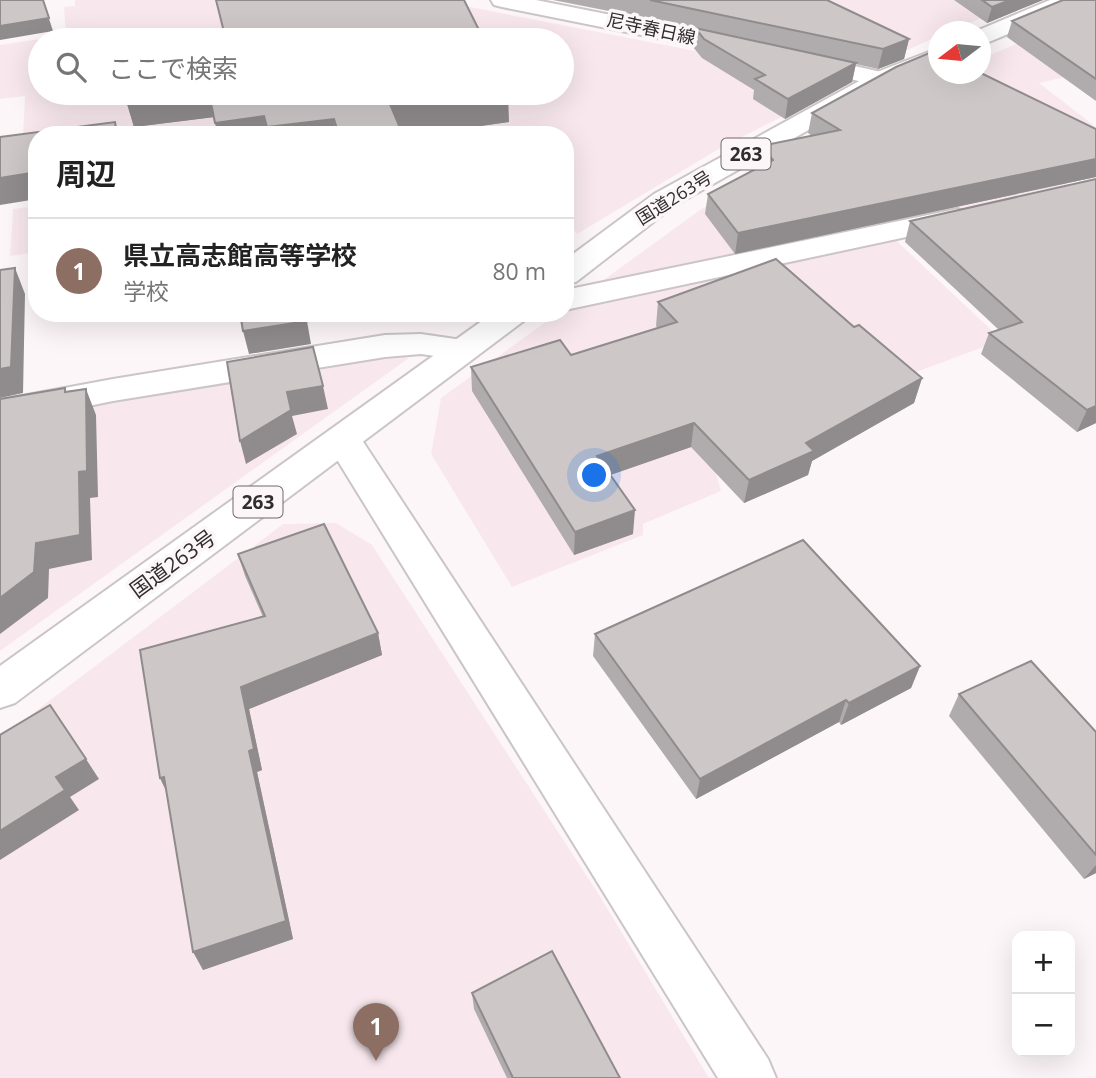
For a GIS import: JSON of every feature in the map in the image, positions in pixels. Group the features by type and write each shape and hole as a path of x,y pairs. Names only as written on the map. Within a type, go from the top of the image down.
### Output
{"main road":[{"name":"尼寺春日線","path":"502,0 677,34 881,79"},
{"path":"991,33 1069,0"},
{"path":"656,9 677,34"},
{"name":"国道263号","path":"574,268 664,200 881,79 928,60"},
{"path":"574,298 826,248 988,211"},
{"name":"国道263号","path":"0,690 502,322"},
{"path":"0,412 113,390 385,346 421,344 464,349"},
{"path":"343,440 749,1078"}],"shaded area":[{"path":"75,0 434,0 819,75 831,92 722,147 577,234 574,230 574,126 28,126 28,147 22,155 25,96 0,99 0,45 28,41 28,105 574,105 574,28 66,28 64,7 75,6"},
{"path":"658,0 1028,0 974,21 928,21 928,41 879,63 861,66 685,31"},
{"path":"1085,14 1096,70 1039,83 1096,127 1096,136 1029,148 1073,189 885,230 1002,340 860,393 712,459 721,491 643,524 643,535 512,587 431,454 441,398 546,322 574,322 574,301 700,210 857,119 953,84 991,84 991,55"},
{"path":"28,207 28,253 10,256 13,209"},
{"path":"339,345 409,358 0,651 0,405"},
{"path":"336,523 372,545 601,898 709,1078 0,1078 0,738 283,524"}],"building":[{"path":"0,0 43,0 49,18 0,26"},
{"path":"216,0 464,0 478,28 223,28"},
{"path":"650,0 827,0 909,39 883,49"},
{"path":"982,0 1010,0 992,7"},
{"path":"1063,0 1096,0 1096,79 1012,21"},
{"path":"695,28 856,63 788,99 755,79 765,75 704,39"},
{"path":"928,54 928,84 991,84 991,78 1096,129 1096,159 738,233 708,194 773,160 761,146 840,130 812,113 896,67"},
{"path":"211,105 390,105 399,126 336,126 334,119 267,126 264,116 215,123"},
{"path":"115,122 116,126 84,126"},
{"path":"28,133 28,173 0,178 0,137"},
{"path":"1096,179 1096,406 1087,410 989,333 1022,322 910,221"},
{"path":"776,259 854,327 859,325 922,378 806,443 814,451 749,480 694,423 597,456 635,510 575,532 471,367 560,340 571,355 677,322 658,302"},
{"path":"15,268 11,367 0,369 0,270"},
{"path":"242,322 301,322 243,331"},
{"path":"313,347 323,386 287,392 291,410 240,441 227,362"},
{"path":"65,388 65,392 86,389 87,471 79,472 80,535 36,543 34,572 0,598 0,399"},
{"path":"324,524 378,633 241,687 254,749 249,751 286,921 193,952 164,777 160,778 140,650 265,616 238,554"},
{"path":"803,540 920,666 849,703 846,700 700,779 595,634"},
{"path":"1031,661 1096,732 1096,855 959,694"},
{"path":"50,705 86,759 56,777 65,790 0,831 0,735"},
{"path":"552,951 620,1078 513,1078 472,993"}],"place":[{"name":"県立高志館高等学校","path":"376,1061"}]}
